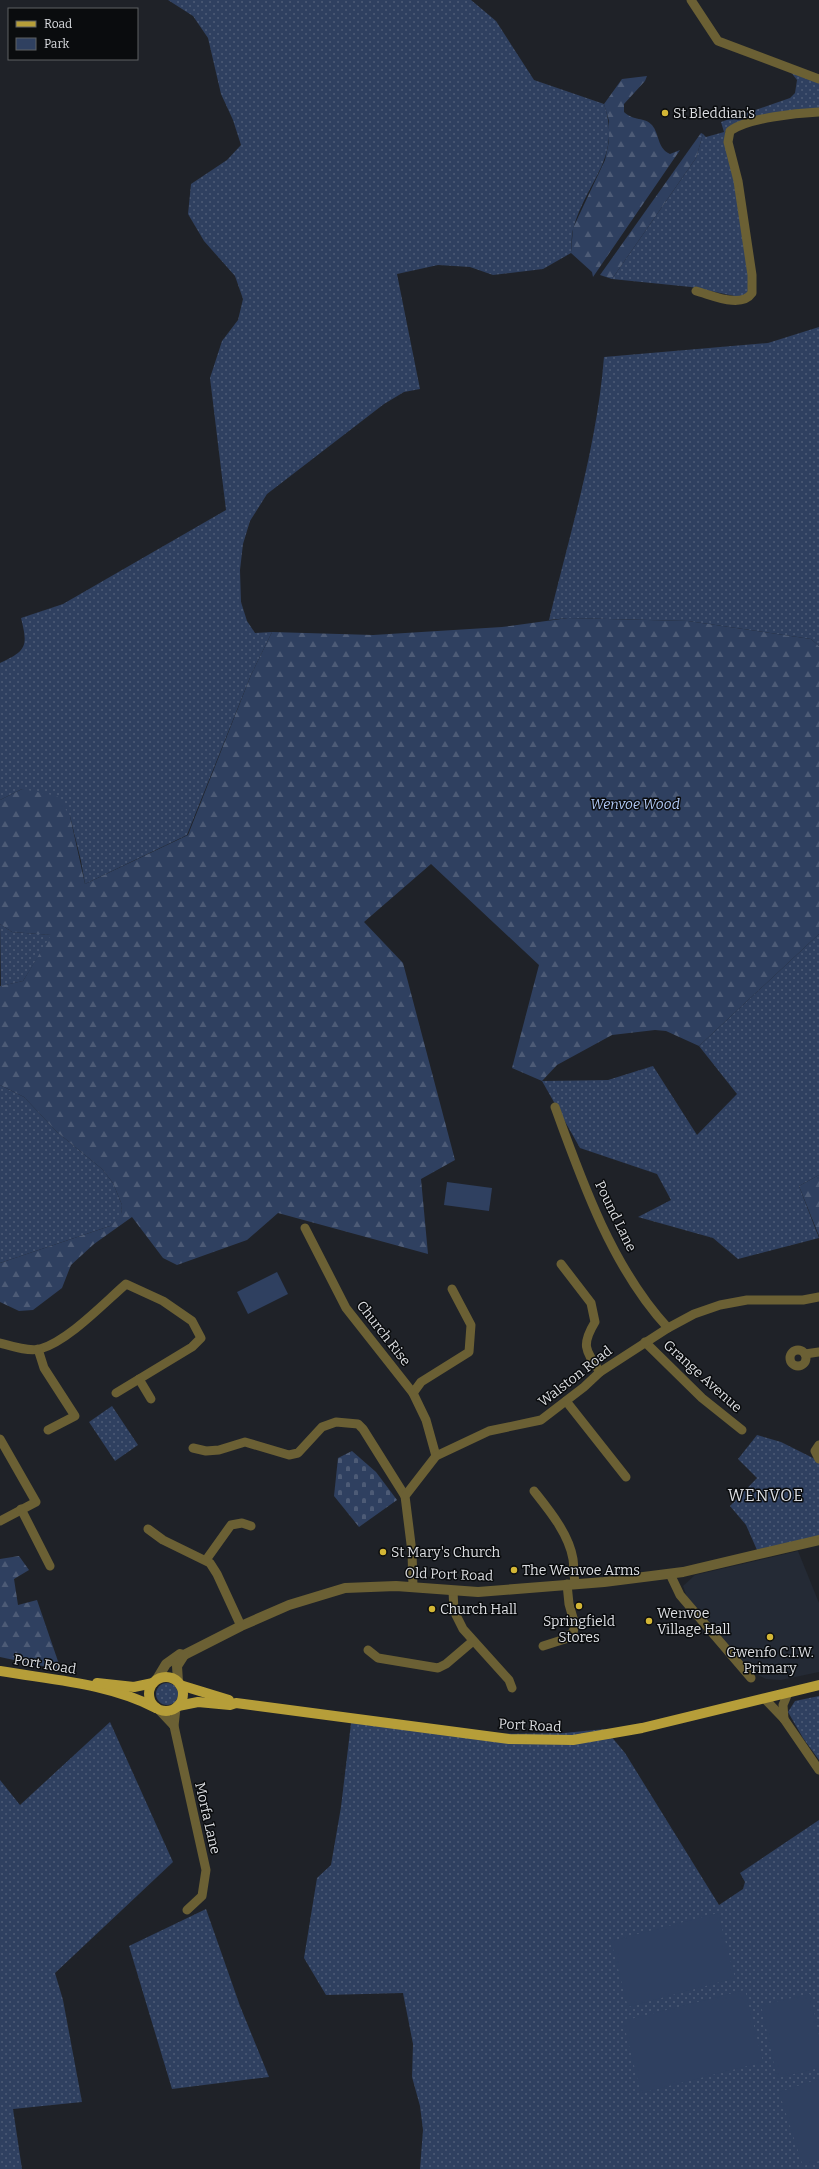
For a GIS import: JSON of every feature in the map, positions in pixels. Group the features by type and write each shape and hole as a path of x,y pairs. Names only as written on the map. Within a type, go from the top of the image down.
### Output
{"main road":[{"name":"Port Road","path":"0,1671 86,1684 138,1699 157,1709 167,1711 198,1702 230,1705 236,1703"},
{"name":"Port Road","path":"86,1684 96,1682 134,1687 168,1677 179,1684 236,1703 503,1738 540,1741 573,1740 611,1735 819,1685"},
{"path":"155,1681 150,1688 149,1698 157,1709"},
{"path":"177,1707 183,1696 179,1684"}],"street":[{"path":"690,0 718,41 819,79"},
{"path":"696,291 736,302 744,300 752,293 752,275 738,181 728,142 730,131 743,124 757,121 802,113 819,112"},
{"name":"Pound Lane","path":"555,1107 573,1157 609,1238 648,1306 668,1328"},
{"name":"Church Rise","path":"305,1228 346,1308 413,1392 426,1420 436,1456"},
{"path":"561,1264 591,1303 595,1322 586,1338 588,1355 600,1372"},
{"path":"0,1343 38,1349 59,1341 126,1284 163,1301 192,1321 201,1338 192,1347 116,1393"},
{"path":"413,1392 421,1382 469,1352 471,1325 452,1289"},
{"name":"Walston Road","path":"405,1496 436,1456 489,1431 541,1420 600,1372 645,1342 694,1314 720,1305 747,1300 803,1300 819,1297"},
{"name":"Grange Avenue","path":"645,1342 702,1398 742,1430"},
{"path":"38,1349 44,1368 74,1416 48,1430"},
{"path":"805,1354 819,1352"},
{"path":"139,1379 151,1399"},
{"path":"566,1401 626,1477"},
{"path":"193,1448 206,1452 220,1450 245,1442 289,1455 298,1453 322,1427 336,1422 358,1424 363,1429 405,1496 412,1552 413,1587"},
{"path":"0,1439 36,1502 0,1521"},
{"path":"819,1445 815,1451 819,1459"},
{"path":"534,1492 547,1507 565,1538 573,1558 571,1584 575,1624 573,1632 565,1639 543,1646"},
{"path":"21,1509 50,1566"},
{"path":"206,1560 231,1525 242,1523 252,1526"},
{"path":"148,1529 163,1540 206,1560 217,1574 241,1626"},
{"name":"Old Port Road","path":"155,1681 166,1664 180,1654 184,1655 241,1626 305,1599 345,1588 379,1586 413,1587 478,1592 670,1574 819,1540"},
{"path":"670,1574 680,1596 752,1678"},
{"path":"453,1591 454,1611 463,1629 509,1680 512,1688"},
{"path":"368,1650 378,1658 438,1668 446,1664 473,1641"},
{"path":"179,1684 177,1666 184,1655"},
{"path":"784,1719 783,1705 788,1693"},
{"path":"765,1699 784,1719 819,1770"},
{"name":"Morfa Lane","path":"177,1707 174,1726 206,1870 202,1896 187,1910"},
{"path":"157,1709 174,1726"}],"shaded area":[{"name":"Gwenfo C.I.W. Primary","path":"798,1551 819,1603 819,1672 781,1680 766,1679 752,1672 687,1597 683,1586 695,1575"}],"green space":[{"path":"168,0 471,0 496,21 534,80 604,104 608,123 609,139 606,154 601,167 580,209 573,229 571,253 543,269 493,275 470,267 438,265 397,274 420,389 404,392 384,404 267,494 250,521 243,544 240,570 241,602 247,621 255,633 272,632 251,675 187,835 85,884 70,816 22,789 0,800 0,663 16,655 23,646 25,641 21,618 63,604 226,510 210,378 222,341 238,320 243,299 235,276 204,241 188,214 191,184 227,160 241,145 233,120 221,94 208,38 193,16"},
{"path":"790,71 819,82 819,111 731,127 725,132 725,143 735,172 752,287 744,298 691,287 612,279 696,158 703,134 706,137 724,132 721,122 790,98 795,93 797,80"},
{"path":"647,76 645,81 624,104 624,112 631,117 646,121 652,125 661,145 670,154 680,150 593,277 592,272 571,253 573,228 605,160 609,141 609,121 604,104 622,79"},
{"path":"701,133 703,134 696,158 612,279 600,275"},
{"path":"819,327 819,646 811,639 688,621 568,618 549,620 589,456 604,357 768,343"},
{"name":"Wenvoe Wood","path":"568,618 688,621 811,639 819,646 819,934 699,1046 666,1031 655,1030 612,1035 557,1065 542,1081 512,1068 539,965 431,864 364,922 403,963 455,1160 421,1179 428,1254 278,1213 247,1240 177,1265 163,1258 132,1217 94,1244 71,1265 62,1288 33,1310 19,1311 0,1302 0,1263 110,1226 121,1214 122,1205 113,1183 102,1169 57,1132 24,1097 0,1085 0,986 23,981 51,935 12,932 0,924 0,800 22,789 57,796 70,816 85,884 188,835 251,675 272,632 373,635 502,627"},
{"path":"0,924 12,932 52,935 23,981 1,986"},
{"path":"819,934 819,1175 799,1186 819,1238 738,1259 713,1238 638,1217 671,1200 657,1174 580,1148 542,1081 608,1080 653,1066 697,1135 737,1094 699,1046"},
{"path":"0,1085 24,1097 57,1132 102,1169 113,1183 122,1205 121,1215 110,1226 0,1263"},
{"path":"819,1175 819,1236 799,1186"},
{"path":"447,1182 492,1188 489,1211 444,1205"},
{"path":"277,1272 288,1294 248,1314 237,1292"},
{"path":"112,1406 138,1445 115,1461 89,1422"},
{"path":"757,1435 781,1442 819,1461 819,1536 757,1550 746,1525 730,1506 757,1478 738,1459"},
{"path":"352,1451 376,1472 397,1500 359,1527 334,1496 338,1458"},
{"path":"19,1556 29,1570 14,1579 18,1605 37,1600 61,1670 0,1657 0,1559"},
{"path":"167,1683 175,1686 178,1694 175,1702 167,1705 159,1702 156,1694 159,1686"},
{"path":"819,1696 819,1760 803,1738 788,1712 795,1701"},
{"path":"352,1715 497,1734 564,1733 605,1729 625,1753 719,1905 743,1889 745,1882 740,1873 819,1820 819,2169 420,2169 423,2130 420,2106 412,2077 413,2044 403,1993 326,1995 304,1958 317,1878 331,1865 341,1807"},
{"path":"110,1722 173,1862 55,1973 63,2000 82,2102 13,2109 22,2169 0,2169 0,1780 20,1805"},
{"path":"206,1909 240,2006 269,2077 172,2089 129,1946"},
{"path":"718,1913 735,1978 628,2007 611,1941"},
{"path":"745,1990 763,2062 641,2093 623,2021"},
{"path":"810,1994 819,2035 819,2068 777,2078 761,2005"},
{"path":"819,2079 819,2161 803,2166 779,2092"}],"place":[{"name":"St Bleddian’s","path":"665,113"},
{"name":"St Mary's Church","path":"383,1552"},
{"name":"The Wenvoe Arms","path":"514,1570"},
{"name":"Springfield Stores","path":"579,1606"},
{"name":"Church Hall","path":"432,1609"},
{"name":"Wenvoe Village Hall","path":"649,1621"},
{"name":"Gwenfo C.I.W. Primary","path":"770,1637"}],"district":[{"name":"WENVOE","path":"766,1495"}]}
